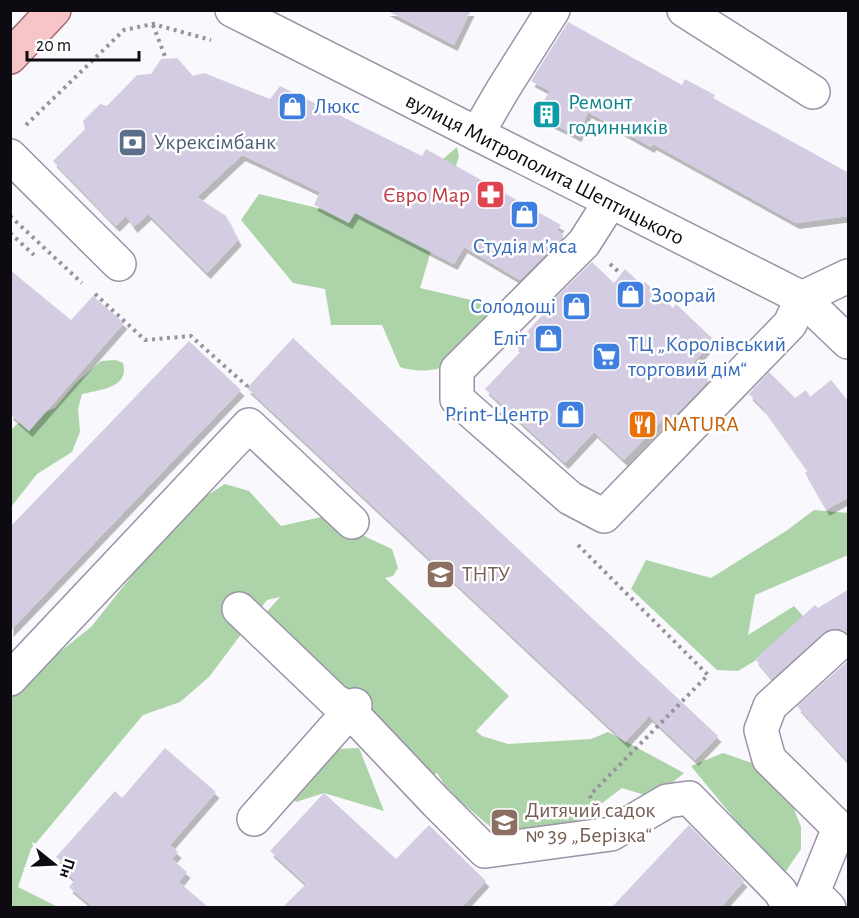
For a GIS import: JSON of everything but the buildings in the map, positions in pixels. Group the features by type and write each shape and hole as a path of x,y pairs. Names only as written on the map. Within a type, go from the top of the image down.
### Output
{"main road":[{"path":"10,57 54,10"}],"street":[{"name":"вулиця Митрополита Шептицького","path":"232,10 802,298 849,342"},
{"path":"477,134 553,10"},
{"path":"684,10 813,92"},
{"path":"16,142 119,264"},
{"path":"610,202 584,243 457,370 458,399 570,498 604,516 790,324 802,298 849,276"},
{"path":"10,679 249,425 352,522"},
{"path":"238,609 335,701 353,708 485,851 611,834 667,801 689,798 778,902"},
{"path":"828,908 813,892 844,822 769,759 761,730 770,706 835,647"},
{"path":"254,819 353,708"}],"path":[{"path":"16,142 124,30 153,24 166,59"},
{"path":"10,216 84,284"},
{"path":"10,233 34,255"},
{"path":"92,291 145,340 191,336 247,386 249,425"},
{"path":"578,544 708,675 590,795 595,835"}],"green space":[{"path":"457,147 459,156 420,288 497,306 469,343 446,366 419,371 400,367 382,325 331,325 325,289 293,283 241,220 259,194 351,216 402,171 443,159"},
{"path":"116,360 123,363 124,371 118,383 82,394 78,409 80,432 72,452 37,474 11,507 11,430 17,424 55,408 76,383 101,361"},
{"path":"225,484 249,491 281,526 339,513 366,537 392,549 398,568 393,576 385,578 509,696 476,731 482,736 508,744 591,739 608,732 684,773 654,798 622,788 581,819 543,833 493,829 461,802 437,773 432,777 263,616 280,597 267,600 209,677 180,702 143,715 31,849 18,887 58,907 11,908 11,697 41,667 91,627 184,510"},
{"path":"814,510 848,513 848,555 755,595 748,635 794,606 812,626 738,671 717,670 631,589 646,560 711,578 786,531"},
{"path":"359,748 384,811 324,793 296,802 290,795 309,750"},
{"path":"723,753 752,763 793,806 801,827 801,849 782,877 691,766"}],"place":[{"name":"Люкс","path":"293,106"},
{"name":"Ремонт годинників","path":"547,115"},
{"name":"Укрексімбанк","path":"133,142"},
{"name":"Євро Мар","path":"491,195"},
{"name":"Студія мʼяса","path":"525,214"},
{"name":"Зоорай","path":"630,295"},
{"name":"Солодощі","path":"577,306"},
{"name":"Еліт","path":"548,338"},
{"name":"ТЦ „Королівський торговий дім“","path":"607,357"},
{"name":"Print-Центр","path":"570,414"},
{"name":"NATURA","path":"642,424"},
{"name":"ТНТУ","path":"441,574"},
{"name":"Дитячий садок № 39 „Берізка“","path":"504,823"}]}
